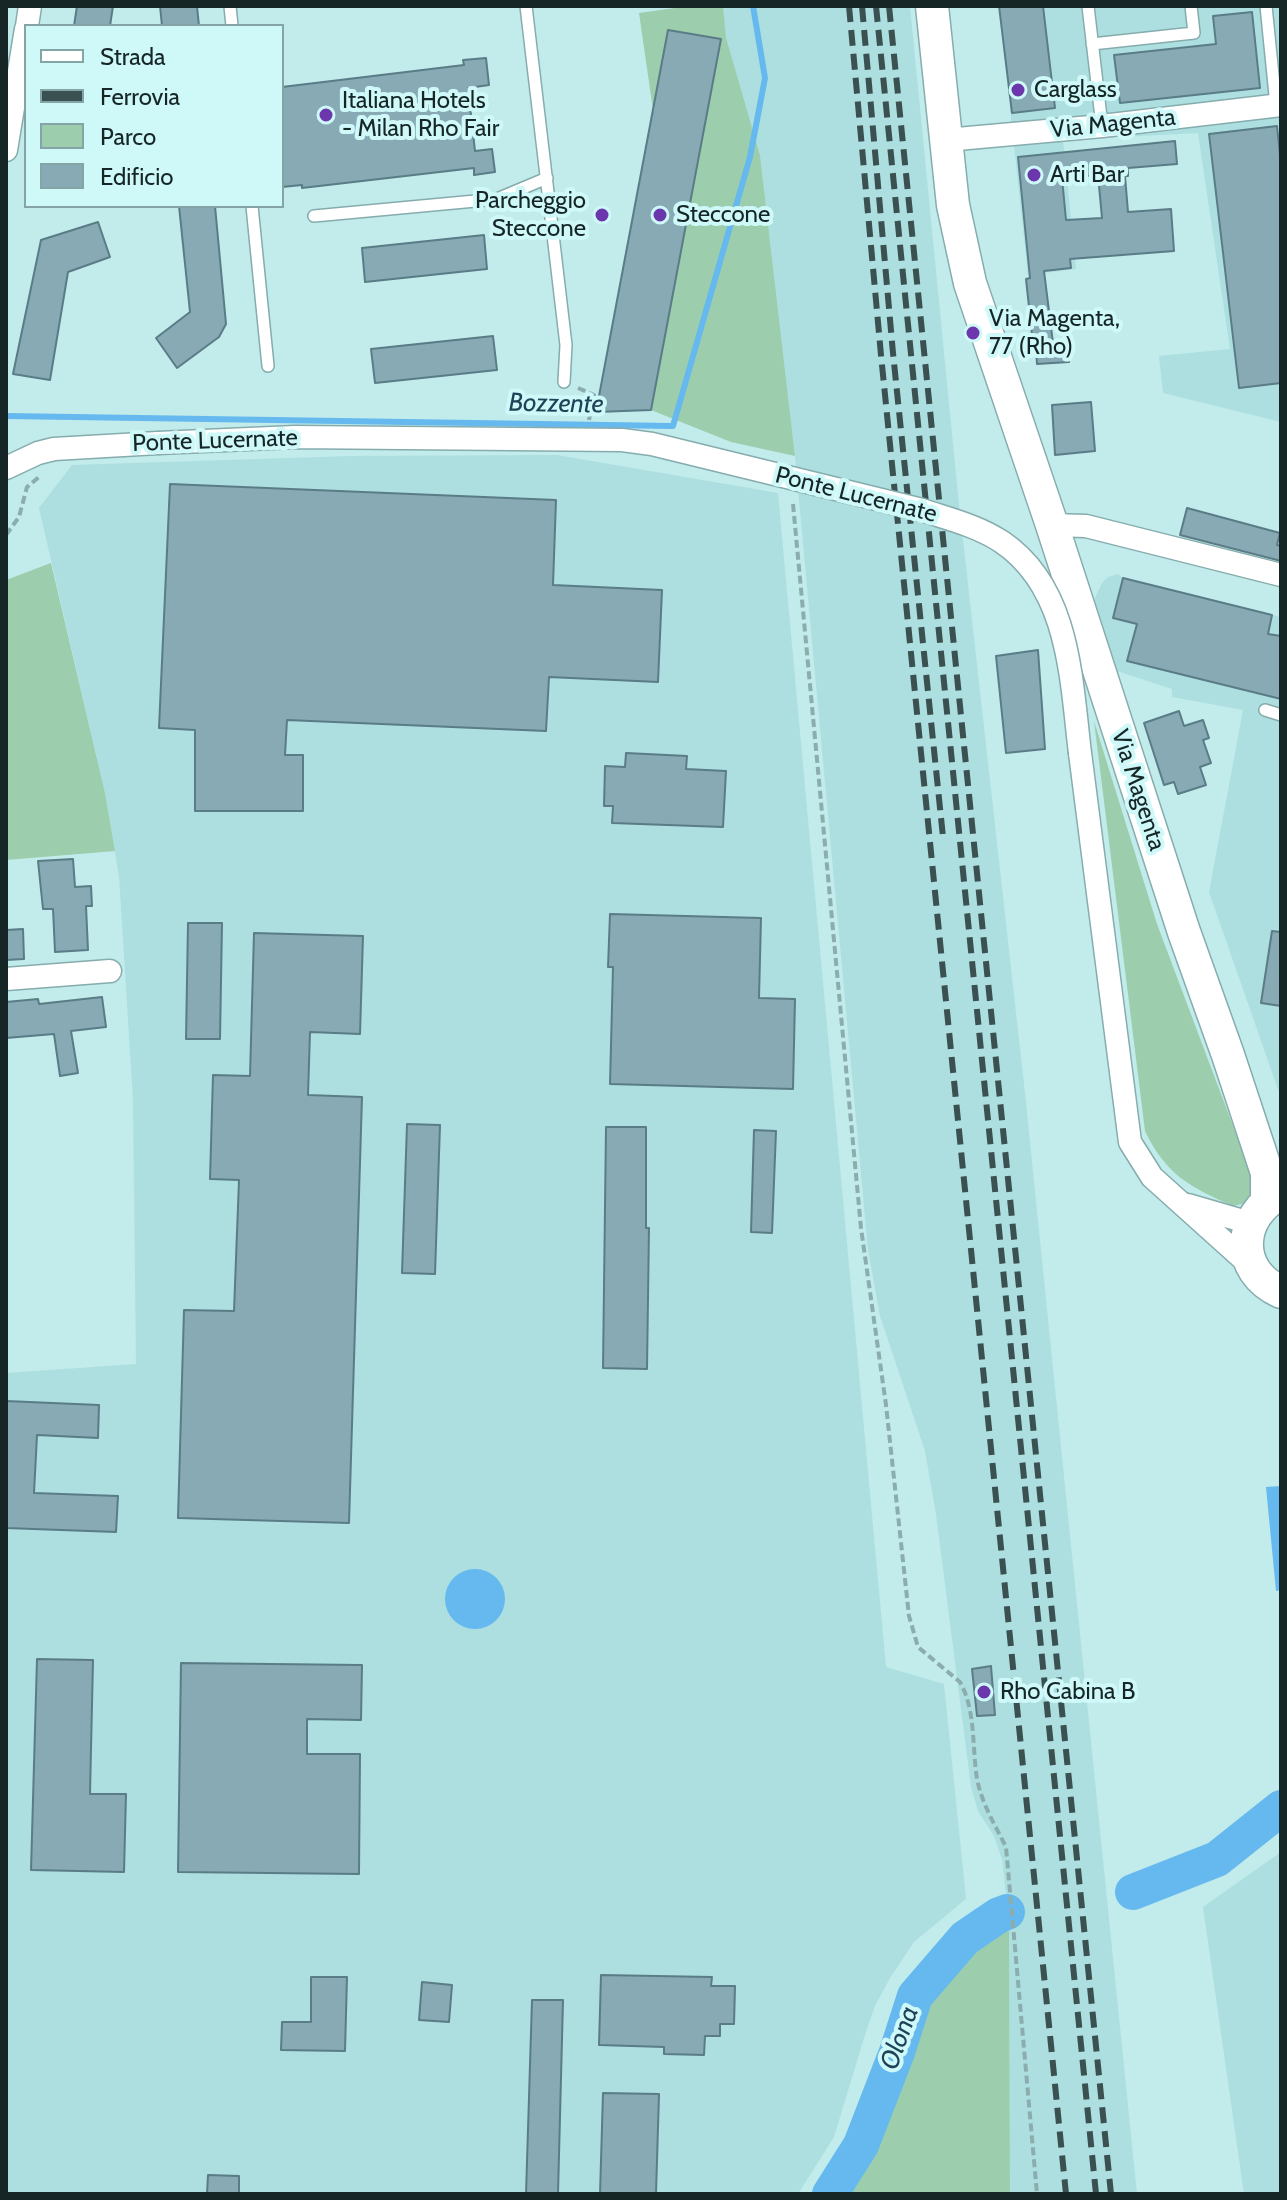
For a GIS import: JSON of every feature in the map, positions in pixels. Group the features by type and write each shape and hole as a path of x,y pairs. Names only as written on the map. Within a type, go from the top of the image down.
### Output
{"street":[{"name":"Via Magenta","path":"932,6 953,205 970,283 1179,917 1267,1173 1266,1205 1247,1242 1252,1267"},
{"path":"7,137 24,39"},
{"name":"Via Magenta","path":"946,140 1279,105"},
{"name":"Ponte Lucernate","path":"6,468 54,449 158,443 295,437 622,440 682,451 922,510 978,528 1003,542 1032,571 1062,629 1130,1142 1152,1177 1252,1267"},
{"path":"1052,525 1086,526 1281,575"},
{"path":"6,979 110,971"},
{"name":"Via Magenta","path":"1228,1055 1281,1148"},
{"name":"Ponte Lucernate","path":"1183,1203 1266,1205"},
{"path":"1252,1267 1263,1281 1281,1292"}],"lane":[{"path":"526,6 566,345 564,382"},
{"path":"1088,6 1102,126"},
{"path":"1092,44 1194,33 1191,6"},
{"path":"1266,6 1279,105"},
{"path":"314,216 497,199 547,178"},
{"path":"252,208 268,366"},
{"path":"1265,710 1281,715"}],"path":[{"path":"564,382 594,395 588,424"},
{"path":"6,535 19,517 27,487 45,472"},
{"path":"793,504 861,1228 886,1405 909,1616 918,1647 964,1688 982,1802 1006,1847 1037,2194"}],"shaded area":[{"path":"723,6 910,6 958,495 1025,1093 1137,2194 1010,2194 1009,1921 1002,1859 994,1836 978,1811 971,1787 925,1451 880,1316 868,1250 795,456 760,155 725,38"},
{"path":"999,6 1281,6 1281,422 1163,393 1159,356 1230,349 1198,133 1063,140 1076,269 1028,275"},
{"path":"557,455 778,493 886,1667 944,1684 966,1899 914,1942 890,1978 875,2006 834,2137 798,2194 6,2194 6,1373 136,1364 133,1101 119,876 105,793 39,508 72,465 352,456"},
{"path":"1118,574 1123,578 1281,617 1281,1098 1209,892 1243,710 1172,697 1172,689 1117,671 1094,600 1102,583"},
{"path":"1281,1852 1281,2194 1244,2194 1203,1907"}],"green space":[{"path":"689,6 723,6 726,38 760,155 795,456 731,442 651,410 721,40 668,30 653,110 639,13"},
{"path":"51,563 105,793 115,851 6,860 6,580"},
{"path":"1094,721 1157,924 1253,1179 1246,1203 1233,1206 1192,1186 1162,1159 1145,1131"},
{"path":"1009,1921 1010,2194 842,2194 869,2149 905,2058 923,1999 976,1942"}],"water":[{"path":"1281,1486 1281,1590 1276,1591 1266,1487"},
{"path":"475,1569 486,1571 496,1578 503,1588 503,1610 496,1620 486,1627 475,1629 464,1627 454,1620 447,1610 445,1599 447,1588 454,1578 464,1571"}],"building":[{"path":"77,6 113,6 110,24 74,24"},
{"path":"160,6 197,6 199,24 162,24"},
{"path":"999,6 1043,6 1055,108 1012,113"},
{"path":"1252,12 1260,88 1120,103 1114,55 1216,44 1213,16"},
{"name":"Steccone","path":"668,30 721,39 651,410 596,412"},
{"path":"486,58 489,85 468,88 475,151 492,149 495,172 474,175 474,168 302,188 302,185 284,187 284,87 464,65 463,60"},
{"path":"1277,126 1281,164 1281,383 1239,388 1209,134"},
{"path":"1175,141 1177,164 1128,168 1128,176 1125,176 1128,212 1171,209 1174,251 1070,259 1071,268 1044,271 1053,343 1068,341 1069,362 1037,364 1026,279 1030,278 1018,157","holes":["1098,175 1102,218 1066,220 1062,178"]},
{"path":"179,208 215,208 226,324 219,337 177,368 156,338 190,312"},
{"path":"98,222 110,257 68,272 50,380 13,374 41,240"},
{"path":"484,235 487,269 365,282 362,248"},
{"path":"493,336 497,370 375,383 371,349"},
{"path":"1091,402 1095,451 1055,455 1052,405"},
{"path":"170,484 556,500 553,585 662,590 658,682 549,677 546,731 287,720 285,755 303,755 303,811 195,811 195,730 159,728"},
{"path":"1187,508 1280,533 1277,545 1281,546 1281,561 1180,535"},
{"path":"1123,578 1272,615 1268,634 1281,636 1281,699 1127,661 1137,624 1113,618"},
{"path":"1038,650 1045,749 1006,753 996,656"},
{"path":"1179,711 1184,726 1203,720 1209,738 1203,740 1211,763 1200,767 1206,785 1178,794 1174,782 1164,785 1144,723"},
{"path":"626,753 687,756 686,769 726,771 723,827 612,823 613,806 604,806 605,766 625,767"},
{"path":"73,859 75,887 91,886 92,906 86,906 88,950 55,952 53,909 43,909 38,861"},
{"path":"610,914 761,918 759,998 795,999 793,1089 610,1084 613,967 608,967"},
{"path":"188,923 222,923 220,1039 186,1039"},
{"path":"23,929 24,959 6,960 6,930"},
{"path":"1272,931 1281,932 1281,1006 1261,1003"},
{"path":"254,933 363,936 360,1034 310,1032 308,1095 362,1097 349,1523 178,1518 184,1310 234,1311 239,1180 210,1179 213,1075 250,1076"},
{"path":"102,997 106,1027 71,1031 78,1073 60,1076 54,1034 6,1038 6,1002 38,999 39,1004"},
{"path":"407,1124 440,1125 435,1274 402,1273"},
{"path":"606,1127 646,1127 646,1228 649,1228 647,1369 603,1368"},
{"path":"754,1130 776,1131 772,1233 751,1232"},
{"path":"6,1401 99,1405 98,1438 37,1435 34,1493 118,1496 116,1532 6,1528"},
{"path":"37,1659 93,1660 90,1794 126,1794 124,1872 31,1870"},
{"path":"181,1663 362,1665 361,1720 307,1719 307,1754 360,1754 359,1874 178,1872"},
{"name":"Rho Cabina B","path":"991,1666 995,1715 977,1716 972,1669"},
{"path":"601,1975 712,1977 711,1986 735,1986 734,2024 720,2024 720,2036 705,2036 704,2055 664,2054 664,2047 599,2045"},
{"path":"311,1977 347,1977 345,2051 281,2050 282,2022 311,2022"},
{"path":"422,1982 452,1985 449,2022 419,2020"},
{"path":"532,2000 563,2000 558,2194 526,2194"},
{"path":"603,2093 659,2094 656,2194 600,2194"},
{"path":"208,2175 239,2176 239,2194 207,2194"}],"waterway":[{"name":"Bozzente","path":"6,416 673,426 750,157 765,78 753,6"},
{"name":"Olona","path":"1133,1892 1217,1859 1281,1808"},
{"name":"Olona","path":"830,2194 861,2145 915,1996 965,1938 1007,1912"}],"railway":[{"path":"849,6 881,355 1066,2194"},
{"path":"862,6 893,353 943,837"},
{"path":"876,6 1096,2194"},
{"path":"889,6 1111,2194"}],"place":[{"name":"Carglass","path":"1018,90"},
{"name":"Italiana Hotels - Milan Rho Fair","path":"326,115"},
{"name":"Arti Bar","path":"1034,175"},
{"name":"Parcheggio Steccone","path":"602,215"},
{"name":"Steccone","path":"660,215"},
{"name":"Via Magenta, 77 (Rho)","path":"973,333"},
{"name":"Rho Cabina B","path":"984,1692"}]}
